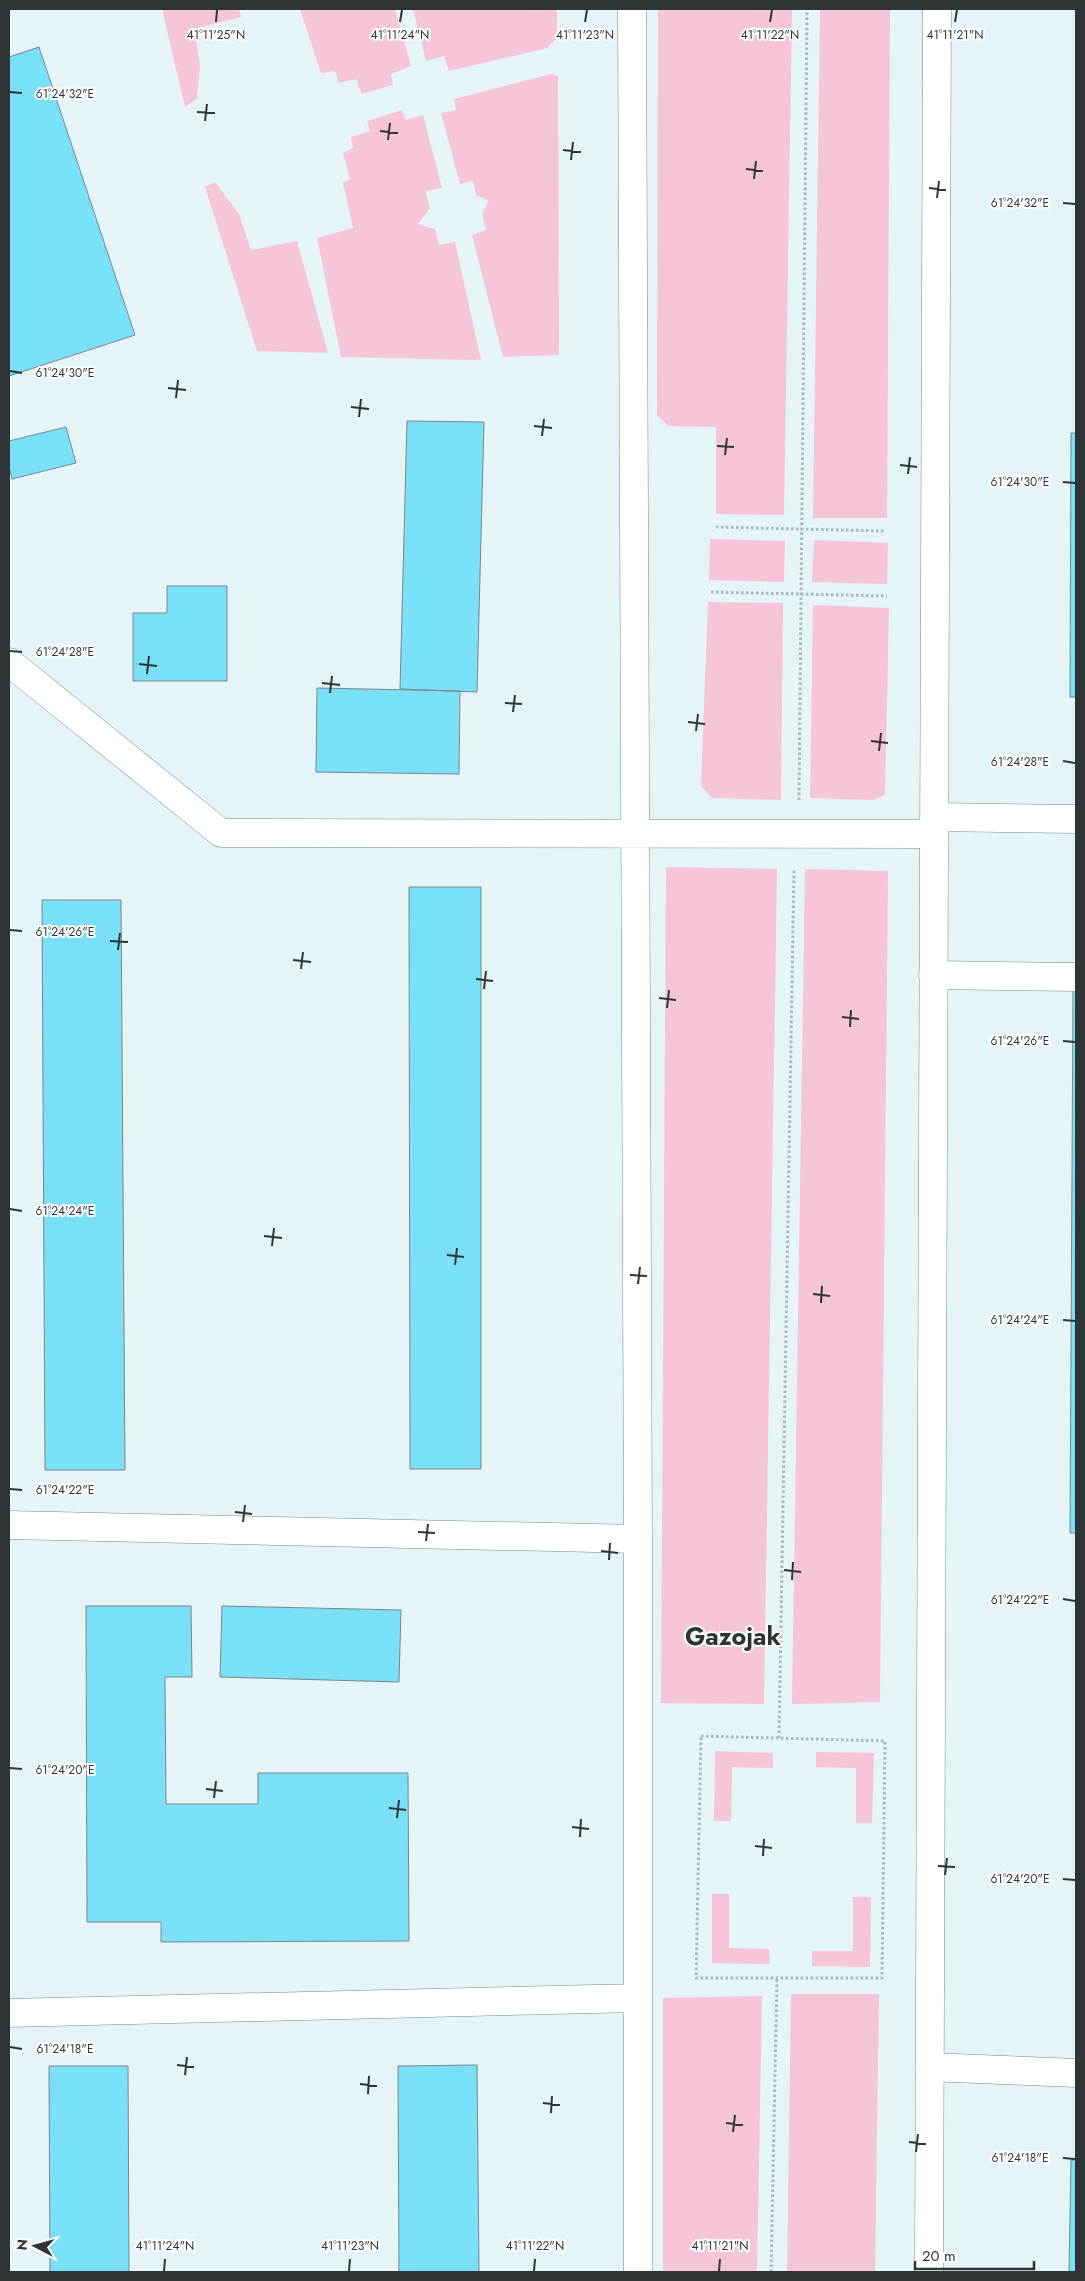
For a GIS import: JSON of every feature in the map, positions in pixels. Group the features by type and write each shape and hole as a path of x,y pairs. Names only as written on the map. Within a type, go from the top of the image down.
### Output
{"street":[{"path":"632,9 638,1539 638,2272"},
{"path":"929,2272 937,9"},
{"path":"9,662 221,833 635,832 934,825 1076,819"},
{"path":"934,975 1076,977"},
{"path":"9,1525 638,1539"},
{"path":"9,2013 638,1998"},
{"path":"930,2067 1076,2073"}],"path":[{"path":"799,806 807,9"},
{"path":"716,527 886,531"},
{"path":"711,592 887,596"},
{"path":"779,1738 794,868"},
{"path":"701,1736 779,1738 885,1741 882,1978 696,1978 701,1736"},
{"path":"771,2272 777,1978"}],"shaded area":[{"path":"162,9 239,9 241,17 194,29 200,65 197,99 185,107"},
{"path":"300,9 395,9 411,66 391,74 393,85 362,94 356,79 339,83 335,71 321,73"},
{"path":"413,9 557,9 557,38 547,48 449,71 444,56 426,61"},
{"path":"658,9 792,9 784,515 716,514 716,427 668,426 657,415"},
{"path":"820,9 890,9 887,518 813,518"},
{"path":"551,74 558,76 559,355 503,357 472,235 486,230 482,213 489,201 476,195 473,181 460,184 441,113 456,110 454,99"},
{"path":"402,110 406,120 423,115 442,188 425,191 430,208 418,224 435,229 439,245 455,242 481,360 341,357 317,238 353,228 343,183 350,179 343,153 353,148 351,137 370,131 367,121"},
{"path":"215,182 239,214 251,250 297,241 328,353 257,351 205,187"},
{"path":"710,539 785,541 784,582 709,580"},
{"path":"814,540 888,543 887,584 812,582"},
{"path":"708,602 783,603 781,800 712,798 701,786"},
{"path":"813,605 889,608 885,795 873,800 810,798"},
{"path":"666,867 777,869 764,1704 661,1703"},
{"path":"805,869 888,871 880,1702 792,1704"},
{"path":"715,1751 773,1753 773,1768 732,1767 731,1821 714,1821"},
{"path":"816,1752 874,1753 872,1823 856,1823 856,1768 816,1767"},
{"path":"712,1894 729,1894 729,1948 769,1949 770,1964 712,1963"},
{"path":"853,1897 871,1897 870,1967 812,1966 812,1951 853,1951"},
{"path":"791,1994 879,1994 875,2272 787,2272"},
{"path":"762,1996 757,2272 663,2272 663,1998"}],"building":[{"path":"39,47 135,335 9,376 9,57"},
{"path":"407,421 484,422 477,692 400,689"},
{"path":"66,427 76,463 12,479 9,467 9,441"},
{"path":"1071,433 1076,433 1076,697 1070,697"},
{"path":"167,586 227,586 227,681 133,681 133,613 167,613"},
{"path":"317,688 460,691 459,774 316,772"},
{"path":"409,887 481,887 481,1469 410,1469"},
{"path":"42,900 121,900 125,1470 45,1470"},
{"path":"1073,990 1076,990 1076,1533 1070,1533"},
{"path":"86,1606 191,1606 192,1677 165,1677 166,1804 258,1804 258,1773 408,1773 409,1941 161,1942 161,1922 87,1922"},
{"path":"222,1606 401,1610 399,1682 220,1677"},
{"path":"477,2065 479,2272 399,2272 398,2066"},
{"path":"49,2066 128,2066 129,2272 50,2272"},
{"path":"1071,2160 1076,2160 1076,2272 1069,2272"}],"district":[{"name":"Gazojak","path":"733,1636"}]}
